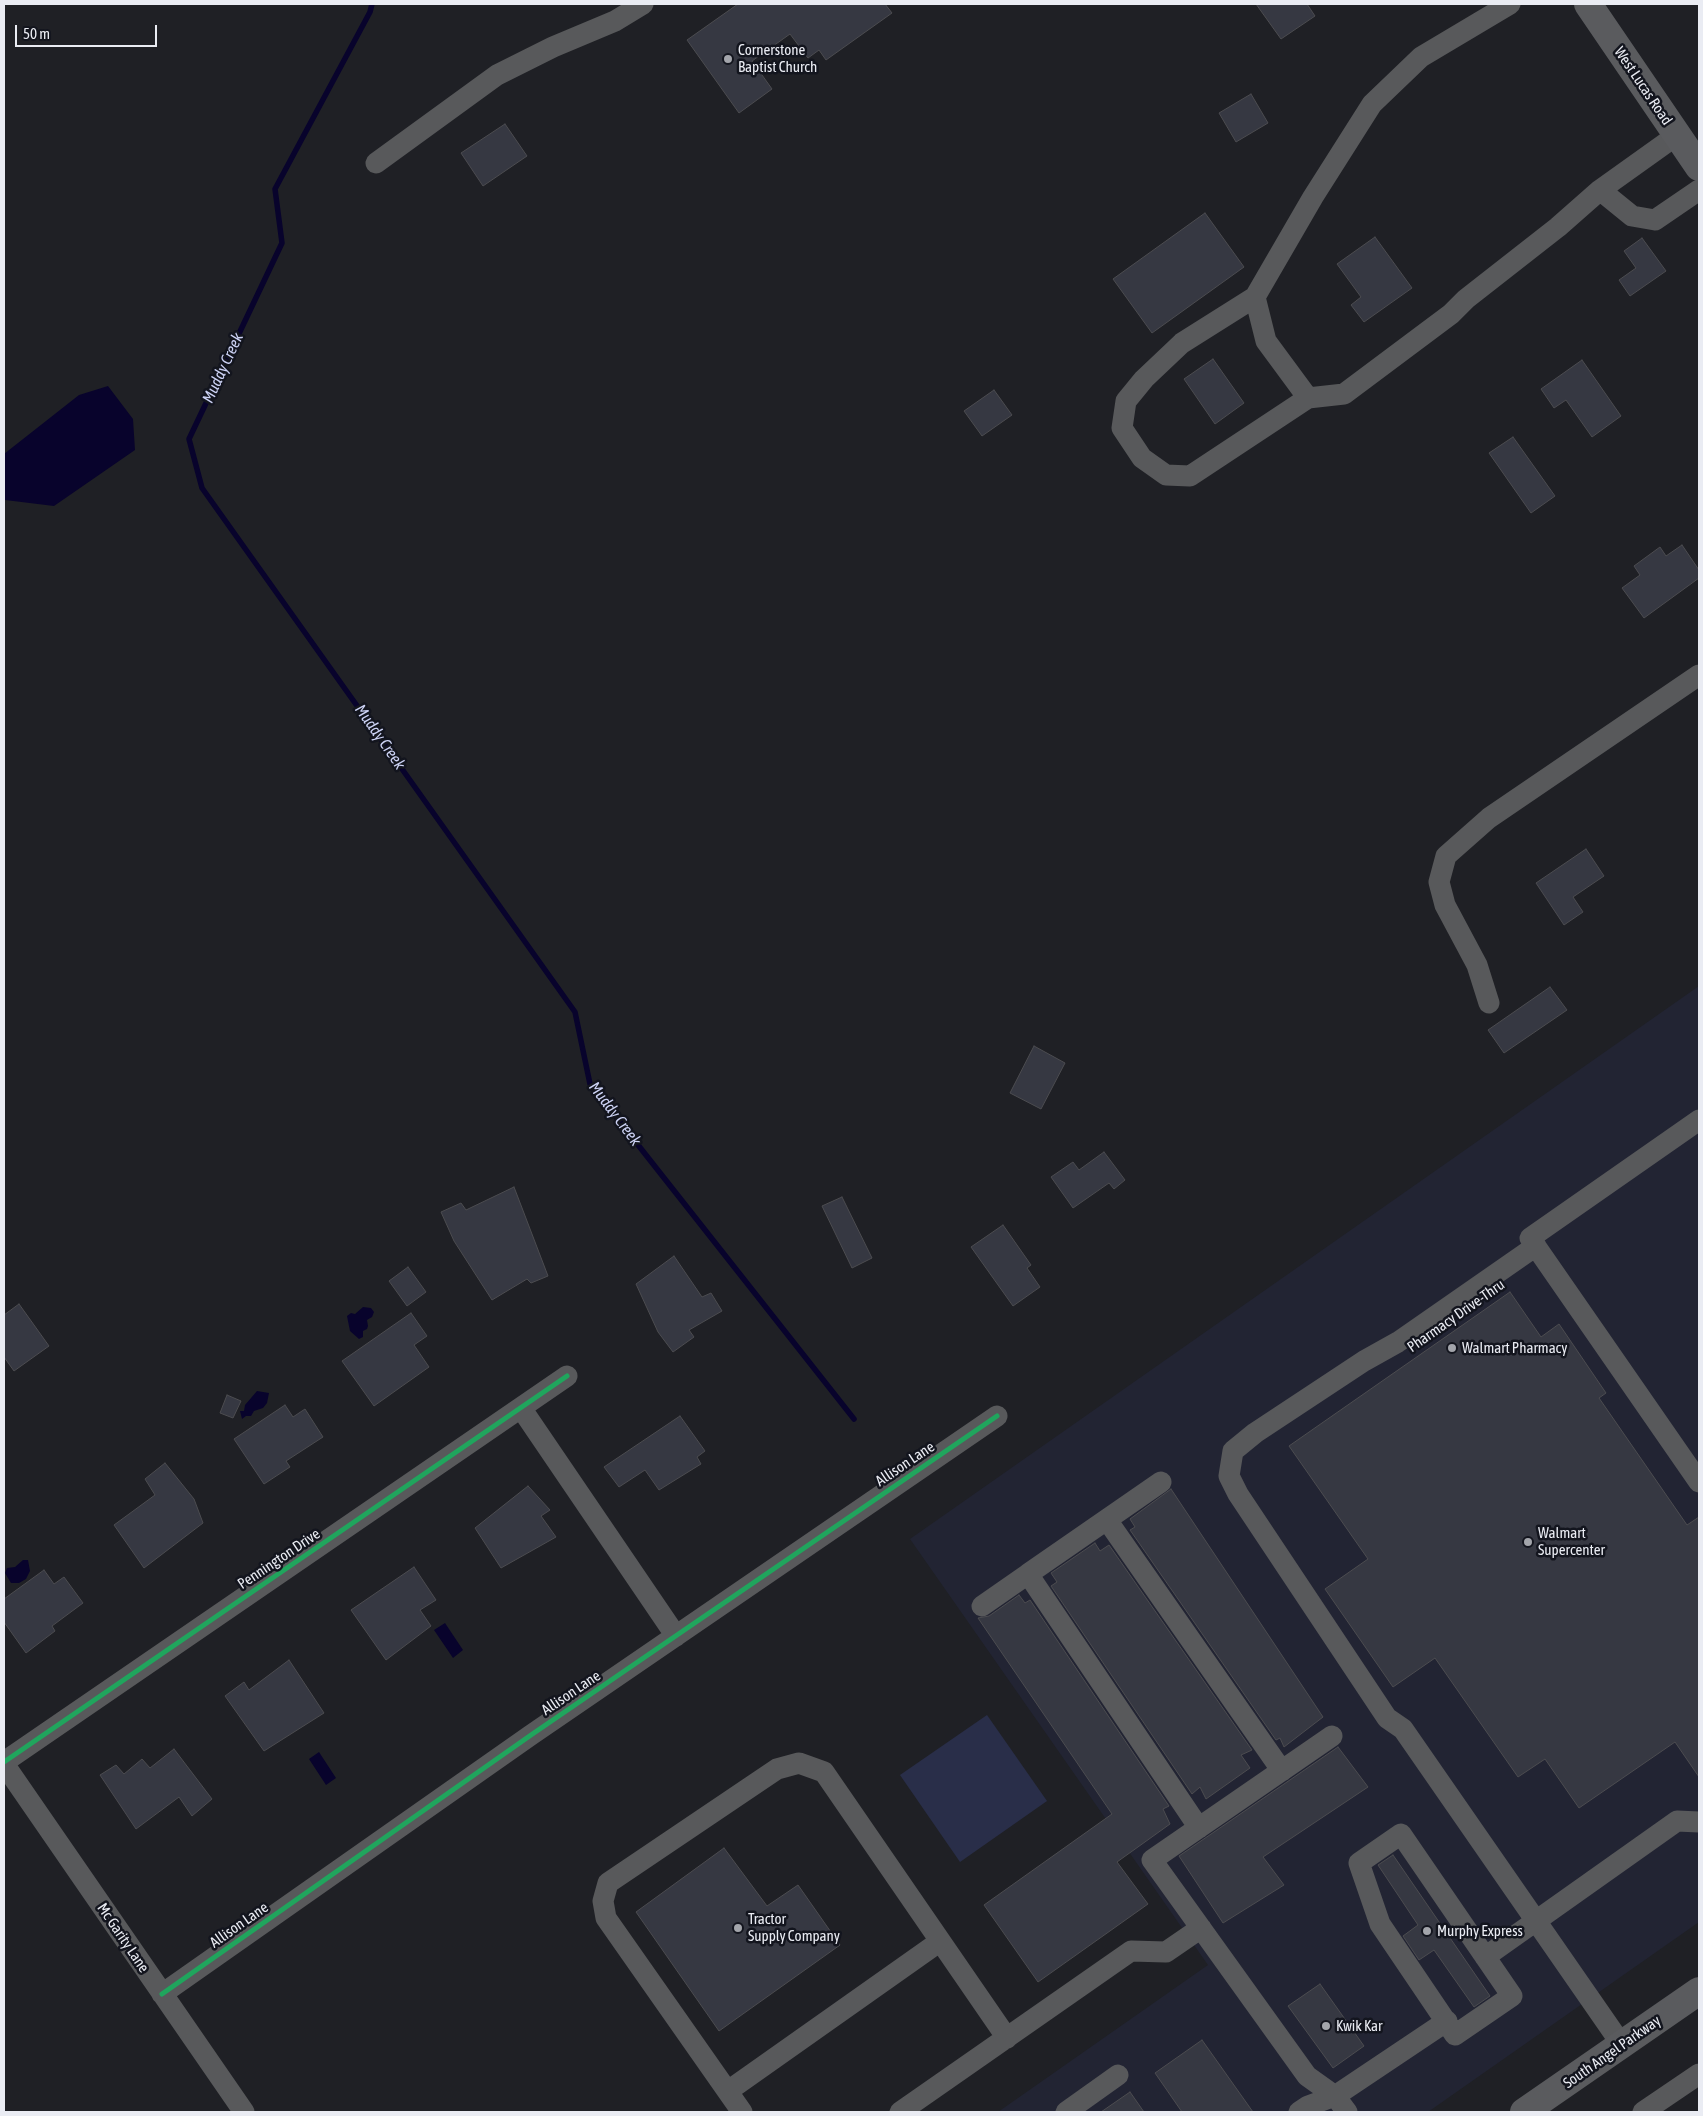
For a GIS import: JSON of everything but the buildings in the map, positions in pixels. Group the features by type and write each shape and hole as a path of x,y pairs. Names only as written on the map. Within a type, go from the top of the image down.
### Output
{"main road":[{"name":"West Lucas Road","path":"1588,4 1699,167"},
{"name":"South Angel Parkway","path":"1524,2112 1699,1991"}],"street":[{"path":"376,164 497,75 554,47 615,22 643,4"},
{"path":"1510,4 1421,57 1372,104 1313,197 1255,297 1182,343 1144,379 1126,401 1122,428 1142,458 1166,475 1190,476 1308,398 1344,394 1451,314 1466,298 1558,227 1600,190 1677,135"},
{"path":"1600,190 1632,216 1655,220 1699,190"},
{"path":"1255,297 1266,341 1308,398"},
{"path":"1489,1003 1476,965 1445,905 1439,882 1446,856 1489,818 1699,675"},
{"path":"1699,1120 1530,1238 1699,1482"},
{"name":"Pharmacy Drive-Thru","path":"1535,1922 1403,1729 1387,1718 1238,1494 1229,1476 1233,1451 1255,1433 1364,1361 1404,1352 1539,1251"},
{"name":"Pennington Drive","path":"4,1763 567,1376"},
{"path":"521,1408 676,1636"},
{"name":"Allison Lane","path":"162,1994 531,1735 997,1416"},
{"path":"982,1606 1161,1482"},
{"path":"1107,1520 1282,1770"},
{"path":"1028,1574 1199,1828"},
{"path":"1332,1736 1152,1860 1307,2076 1341,2104"},
{"name":"Mc Garity Lane","path":"4,1763 244,2112"},
{"path":"742,2112 606,1918 602,1901 608,1883 777,1769 799,1763 824,1772 939,1942 1007,2038"},
{"path":"1485,1956 1677,1821 1699,1822"},
{"path":"1401,1834 1512,1996 1456,2035 1447,2021 1380,1924 1359,1863 1401,1834"},
{"path":"1535,1922 1622,2045"},
{"path":"900,2112 1130,1951 1166,1952 1201,1928"},
{"path":"728,2091 939,1942"},
{"path":"1299,2112 1308,2106 1341,2104 1447,2021"},
{"path":"1643,2112 1699,2074"},
{"path":"1066,2112 1118,2075"}],"shaded area":[{"path":"108,386 133,419 135,450 54,506 5,500 4,454 79,395"},
{"path":"1699,986 1699,1922 1428,2112 998,2112 1208,1965 910,1539"},
{"path":"363,1307 371,1308 374,1312 372,1317 367,1320 368,1326 363,1331 363,1337 359,1339 350,1331 347,1316 351,1313 355,1314"},
{"path":"257,1391 269,1393 267,1403 263,1408 254,1411 251,1416 246,1416 242,1419 240,1411 244,1411 245,1405"},
{"path":"23,1560 28,1560 30,1571 26,1579 19,1583 11,1583 5,1573 7,1568 15,1567"},
{"path":"445,1623 463,1650 453,1658 434,1630"},
{"path":"987,1715 1047,1801 960,1862 900,1775"},
{"path":"319,1752 336,1778 326,1785 309,1759"}],"waterway":[{"name":"Muddy Creek","path":"372,4 370,12 275,189 282,243 189,439 202,488 575,1012 590,1084 854,1419"}],"cycle path":[{"path":"4,1762 567,1376"},
{"path":"162,1994 531,1735 997,1416"}],"place":[{"name":"Cornerstone Baptist Church","path":"728,59"},
{"name":"Walmart Pharmacy","path":"1452,1348"},
{"name":"Walmart Supercenter","path":"1528,1542"},
{"name":"Tractor Supply Company","path":"738,1928"},
{"name":"Murphy Express","path":"1427,1931"},
{"name":"Kwik Kar","path":"1326,2026"}]}
